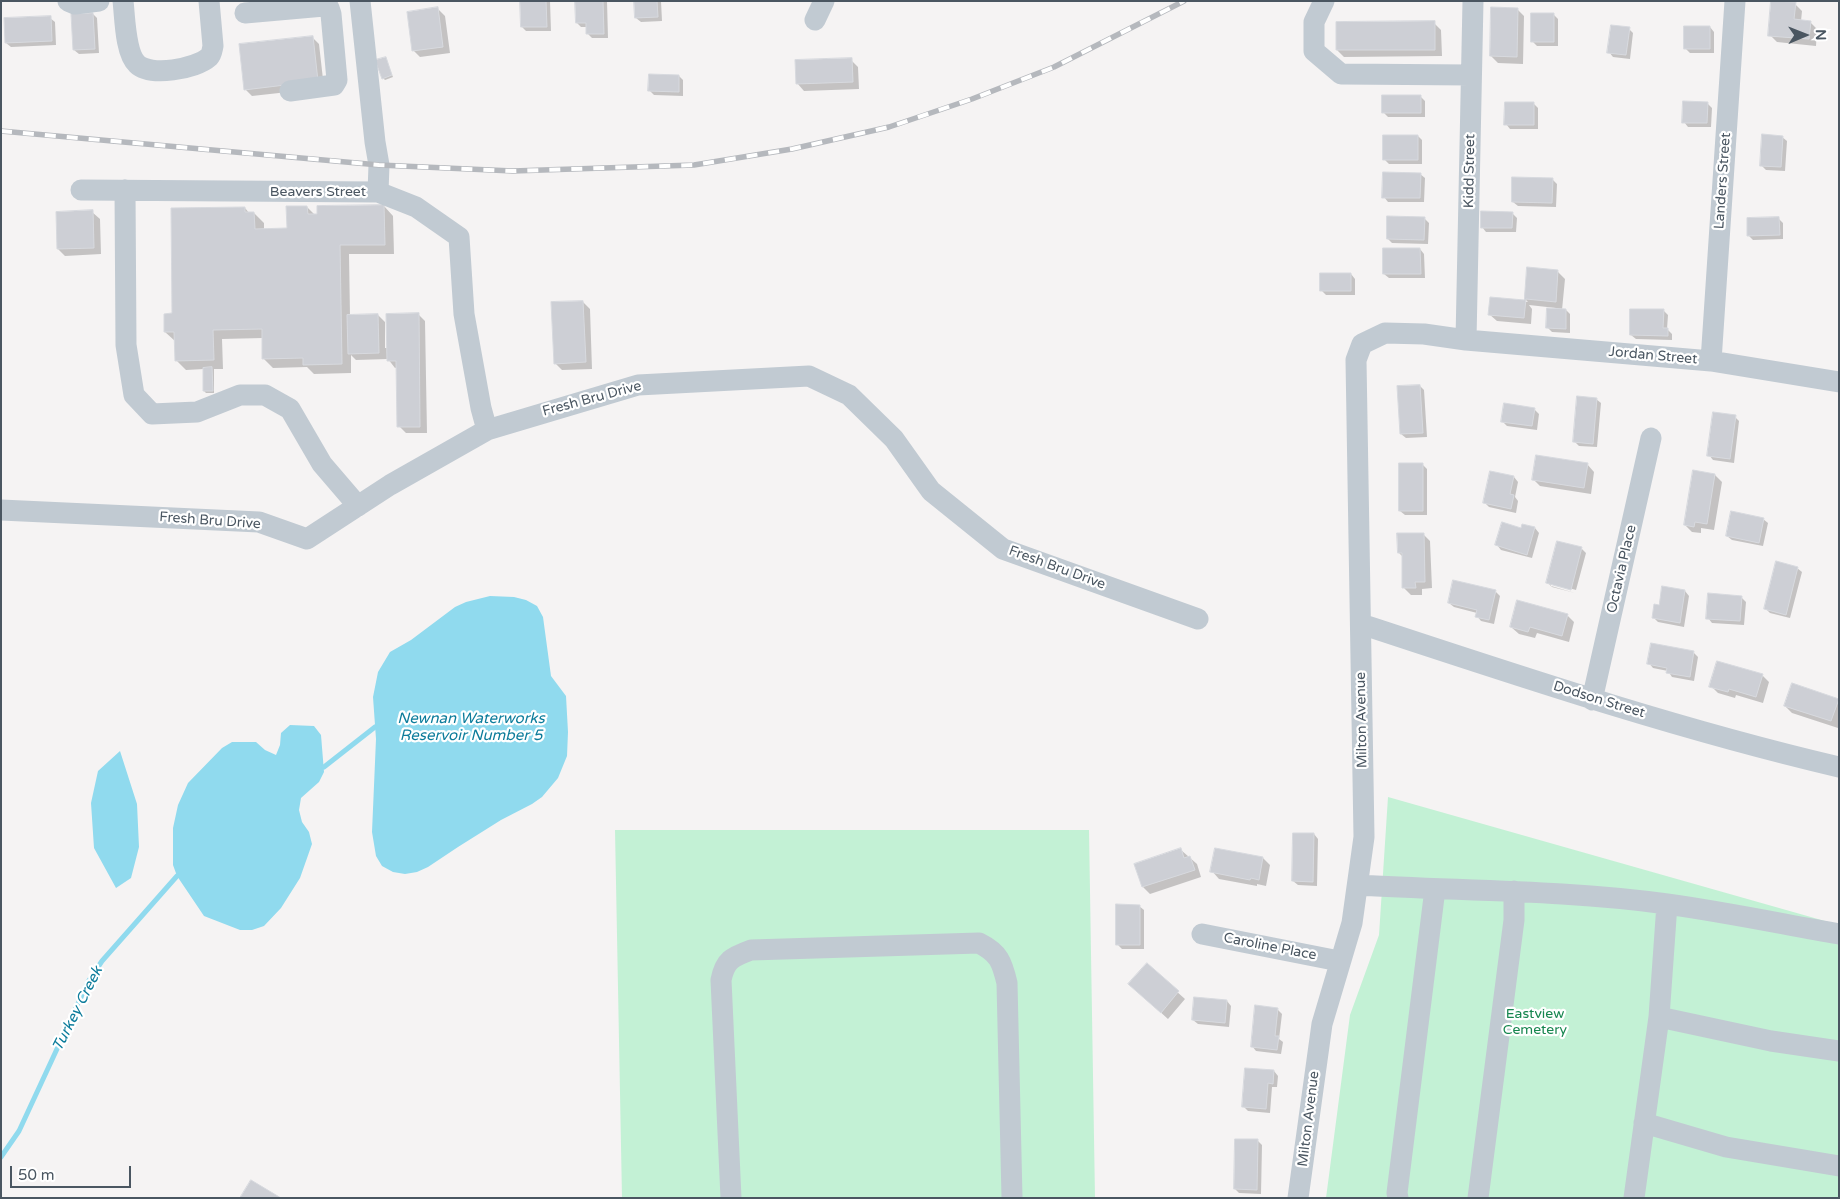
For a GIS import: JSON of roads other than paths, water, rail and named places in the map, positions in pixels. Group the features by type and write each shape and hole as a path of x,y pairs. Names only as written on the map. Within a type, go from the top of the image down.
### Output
{"street":[{"path":"68,1 75,4 99,1"},
{"path":"124,8 130,53 136,64 148,71 191,67 212,54 213,34 209,1"},
{"name":"Beavers Street","path":"80,190 378,192 379,164 360,1"},
{"path":"1324,1 1314,22 1314,50 1341,74 1471,75"},
{"name":"Kidd Street","path":"1466,340 1473,1"},
{"name":"Landers Street","path":"1711,361 1735,1"},
{"path":"245,13 284,5 324,6 328,8 331,14 337,80 334,85 290,91"},
{"path":"125,190 126,344 134,395 152,414 197,412 240,394 265,396 290,409 322,464 358,506"},
{"path":"378,192 416,207 459,237 464,314 480,408 487,430"},
{"name":"Milton Avenue","path":"1298,1198 1322,1024 1339,961 1352,923 1364,837 1356,360 1362,344 1385,333 1424,334 1466,340"},
{"name":"Jordan Street","path":"1466,340 1711,361 1839,382"},
{"name":"Fresh Bru Drive","path":"1,510 259,522 307,539 390,485 487,430 638,385 809,376 849,394 894,439 931,491 1003,549 1198,619"},
{"name":"Octavia Place","path":"1592,700 1651,438"},
{"name":"Dodson Street","path":"1361,624 1592,700 1784,754 1839,767"},
{"path":"1358,885 1435,889 1514,890 1667,904 1839,934"},
{"path":"1398,1198 1397,1193 1435,889"},
{"path":"1478,1198 1514,920 1514,890"},
{"path":"1634,1198 1659,1017 1667,904"},
{"name":"Caroline Place","path":"1202,934 1339,961"},
{"path":"731,1198 721,980 724,966 737,955 751,950 979,943 989,948 1002,962 1007,983 1012,1198"},
{"path":"1659,1017 1771,1041 1839,1051"},
{"path":"1644,1123 1726,1147 1839,1166"}],"water":[{"name":"Newnan Waterworks Reservoir Number 5","path":"490,596 514,597 526,600 537,606 543,617 551,676 566,696 567,756 558,778 542,797 532,804 501,820 428,867 417,872 405,874 393,872 382,866 376,856 372,832 376,739 373,697 378,672 390,652 411,640 455,607"},
{"path":"290,725 314,726 321,735 324,772 319,782 301,798 299,810 312,844 300,878 281,908 264,926 252,930 240,930 204,916 177,876 173,865 173,828 178,805 188,783 222,748 232,742 256,742 265,750 276,755 280,745 281,733"},
{"path":"120,751 137,804 139,847 131,878 116,888 94,848 91,803 98,771"}],"waterway":[{"name":"Turkey Creek","path":"324,767 375,727"},
{"name":"Turkey Creek","path":"1,1157 19,1131 88,982 102,961 177,876"}],"railway":[{"path":"1,131 379,165 513,171 694,165 792,149 889,127 972,99 1054,67 1184,1"}],"park label":[{"name":"Eastview Cemetery","path":"1535,1022"}]}
